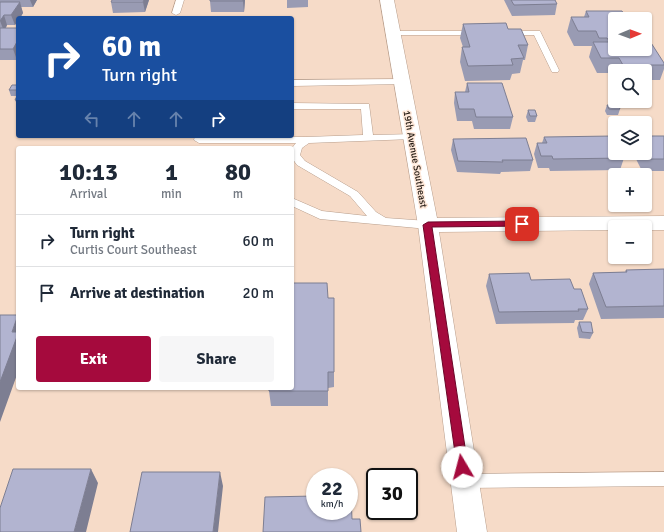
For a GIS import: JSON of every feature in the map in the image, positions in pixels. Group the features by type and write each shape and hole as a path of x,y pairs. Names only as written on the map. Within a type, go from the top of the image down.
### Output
{"street":[{"name":"19th Avenue Southeast","path":"387,0 428,225 472,532"},
{"path":"428,225 664,223"}],"lane":[{"path":"176,13 180,0"},
{"path":"393,33 484,33"},
{"path":"499,33 537,33 555,70"},
{"path":"294,83 402,82"},
{"path":"294,106 366,106 368,138"},
{"path":"200,138 199,140 306,140 412,136"},
{"path":"306,140 294,148 295,155 301,163 354,194 372,215 384,222"},
{"path":"294,203 320,215 428,225"},
{"path":"464,482 664,479"}],"building":[{"path":"112,0 144,0 143,2 111,2"},
{"path":"243,0 243,1 210,1"},
{"path":"511,0 555,0 557,4 514,5"},
{"path":"0,2 20,2 11,15 4,15 0,21"},
{"path":"586,11 623,12 608,12 608,39 599,38 596,31 578,31 571,17 589,17"},
{"path":"506,23 508,29 521,29 528,45 518,45 524,58 511,59 513,65 468,66 462,47 470,47 463,24"},
{"path":"0,28 16,28 16,44 13,49 0,49"},
{"path":"593,42 608,42 608,56 652,56 652,44 664,65 622,64 619,58 601,58"},
{"path":"467,83 502,83 513,117 476,117 474,109 459,109 455,92 469,92"},
{"path":"12,85 16,85 16,90 9,90"},
{"path":"608,108 620,109 609,109"},
{"path":"528,110 535,110 537,116 530,116"},
{"path":"608,136 608,158 553,159 552,156 541,156 537,143 547,143 544,137"},
{"path":"652,136 664,136 664,159 652,159"},
{"path":"526,138 533,160 502,160 503,162 458,161 453,139"},
{"path":"664,269 664,306 606,307 593,273 627,272 626,270"},
{"path":"529,273 531,280 570,279 574,289 581,289 588,309 578,309 579,311 499,312 489,274"},
{"path":"294,283 327,283 328,298 334,298 334,372 328,372 328,391 269,391 294,390"},
{"path":"0,315 16,315 16,321 12,332 16,332 16,339 0,382"},
{"path":"579,322 591,322 593,333 582,332"},
{"path":"13,469 91,469 74,532 0,532 0,508"},
{"path":"142,472 220,472 213,532 130,532"},
{"path":"306,496 306,520 360,519 361,532 263,532 265,497"}],"route":[{"path":"462,467 428,225 522,224"}]}
